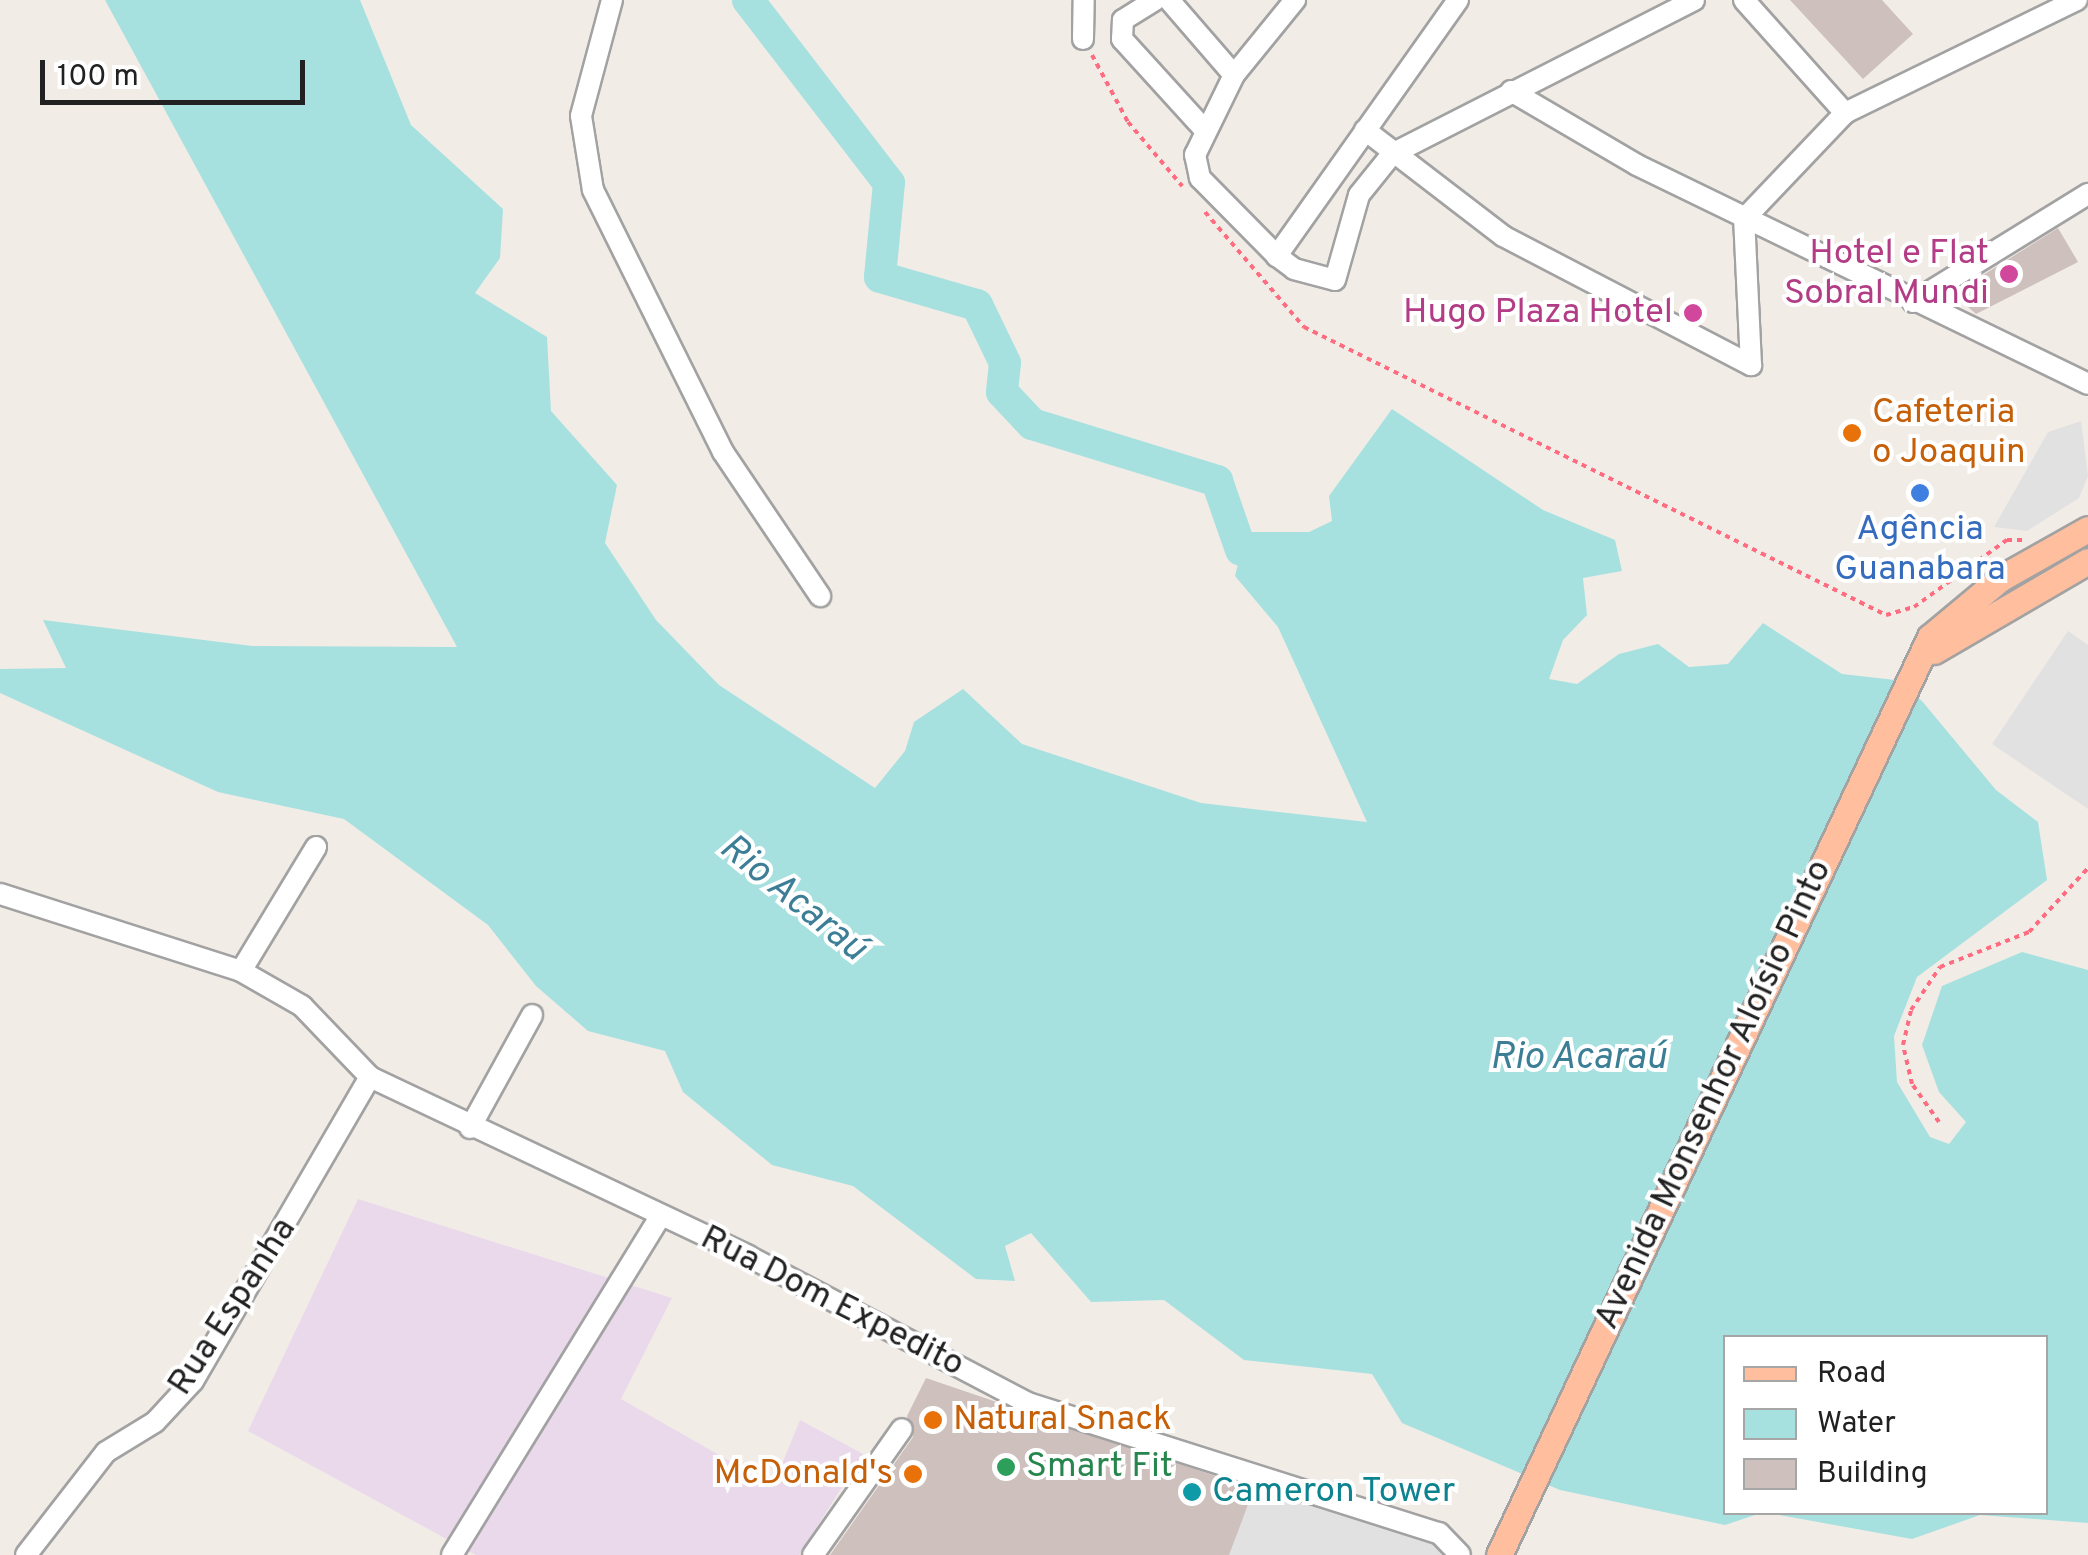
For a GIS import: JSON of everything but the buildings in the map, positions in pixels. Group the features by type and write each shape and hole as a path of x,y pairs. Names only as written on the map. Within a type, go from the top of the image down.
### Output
{"main road":[{"name":"Avenida Monsenhor Aloísio Pinto","path":"1499,1555 1517,1526 1916,667 1950,614 2043,551 2087,534"},
{"name":"Avenida Monsenhor Aloísio Pinto","path":"1916,667 1978,617 2088,560"},
{"name":"Avenida Monsenhor Aloísio Pinto","path":"1510,1555 1517,1526"}],"street":[{"path":"612,0 581,116 589,179 645,308 723,452 820,596"},
{"path":"1083,39 1084,0"},
{"path":"1155,0 1122,20 1122,39 1203,128"},
{"path":"1169,0 1234,74"},
{"path":"1295,0 1234,74 1203,128 1200,178 1277,256 1321,283 1335,280 1359,194 1392,154 1694,0"},
{"path":"1277,256 1458,0"},
{"path":"1744,0 1846,112"},
{"path":"1365,130 1503,236 1751,365 1744,218 1846,112 2077,0"},
{"path":"1511,91 1744,218 2088,384"},
{"path":"1913,302 2088,194"},
{"path":"241,971 316,847"},
{"name":"Rua Dom Expedito","path":"0,894 241,971 302,1006 370,1077 660,1216 1054,1415 1367,1508 1438,1533 1460,1555"},
{"path":"470,1128 532,1015"},
{"name":"Rua Espanha","path":"26,1555 106,1452 155,1422 193,1381 370,1077"},
{"path":"452,1555 660,1216"},
{"path":"813,1555 902,1429"}],"path":[{"path":"1083,39 1128,122 1188,193"},
{"path":"1200,207 1304,327 1886,615 1914,607 2007,540 2043,551"},
{"path":"1938,1122 1912,1084 1903,1045 1911,1010 1940,967 2028,932 2088,868"}],"shaded area":[{"path":"2081,421 2088,476 2079,498 2027,531 1994,527 2048,432"},
{"path":"2068,631 2088,645 2088,809 1992,744"},
{"path":"358,1199 672,1298 621,1399 773,1486 800,1420 863,1454 799,1555 476,1555 248,1431"},
{"path":"1256,1486 1428,1537 1448,1555 1228,1555"}],"water":[{"name":"Rio Acaraú","path":"105,0 360,0 411,125 503,209 500,258 475,293 547,337 551,411 617,485 605,543 656,620 719,685 875,788 905,751 914,722 963,689 1022,744 1201,803 1367,822 1278,627 1235,576 1246,532 1309,532 1332,521 1329,496 1392,409 1543,510 1615,540 1622,571 1583,578 1587,615 1563,640 1549,679 1577,684 1619,654 1658,644 1689,667 1728,664 1763,623 1842,674 1895,680 1922,701 1996,790 2038,822 2047,880 1917,977 1894,1036 1897,1082 1930,1137 1949,1144 1966,1122 1939,1092 1922,1045 1942,986 2022,952 2088,970 2088,1523 1980,1515 2048,1515 2048,1335 1723,1335 1723,1515 1755,1515 1725,1525 1560,1490 1402,1423 1372,1374 1244,1360 1164,1300 1091,1302 1031,1233 1005,1246 1015,1281 976,1279 853,1186 772,1165 683,1092 665,1051 588,1031 536,986 488,925 344,819 218,792 0,693 0,669 66,668 43,620 252,646 457,647"},
{"name":"Rio Acaraú","path":"1779,1515 1980,1515 1912,1539"}],"waterway":[{"path":"748,0 889,183 880,277 977,305 1005,363 1002,392 1032,424 1217,481 1241,550"}],"place":[{"name":"Hotel e Flat Sobral Mundi","path":"2009,274"},
{"name":"Hugo Plaza Hotel","path":"1693,313"},
{"name":"Cafeteria o Joaquin","path":"1852,433"},
{"name":"Agência Guanabara","path":"1920,493"},
{"name":"Natural Snack","path":"933,1420"},
{"name":"Smart Fit","path":"1006,1467"},
{"name":"McDonald's","path":"913,1474"},
{"name":"Cameron Tower","path":"1192,1492"}]}
